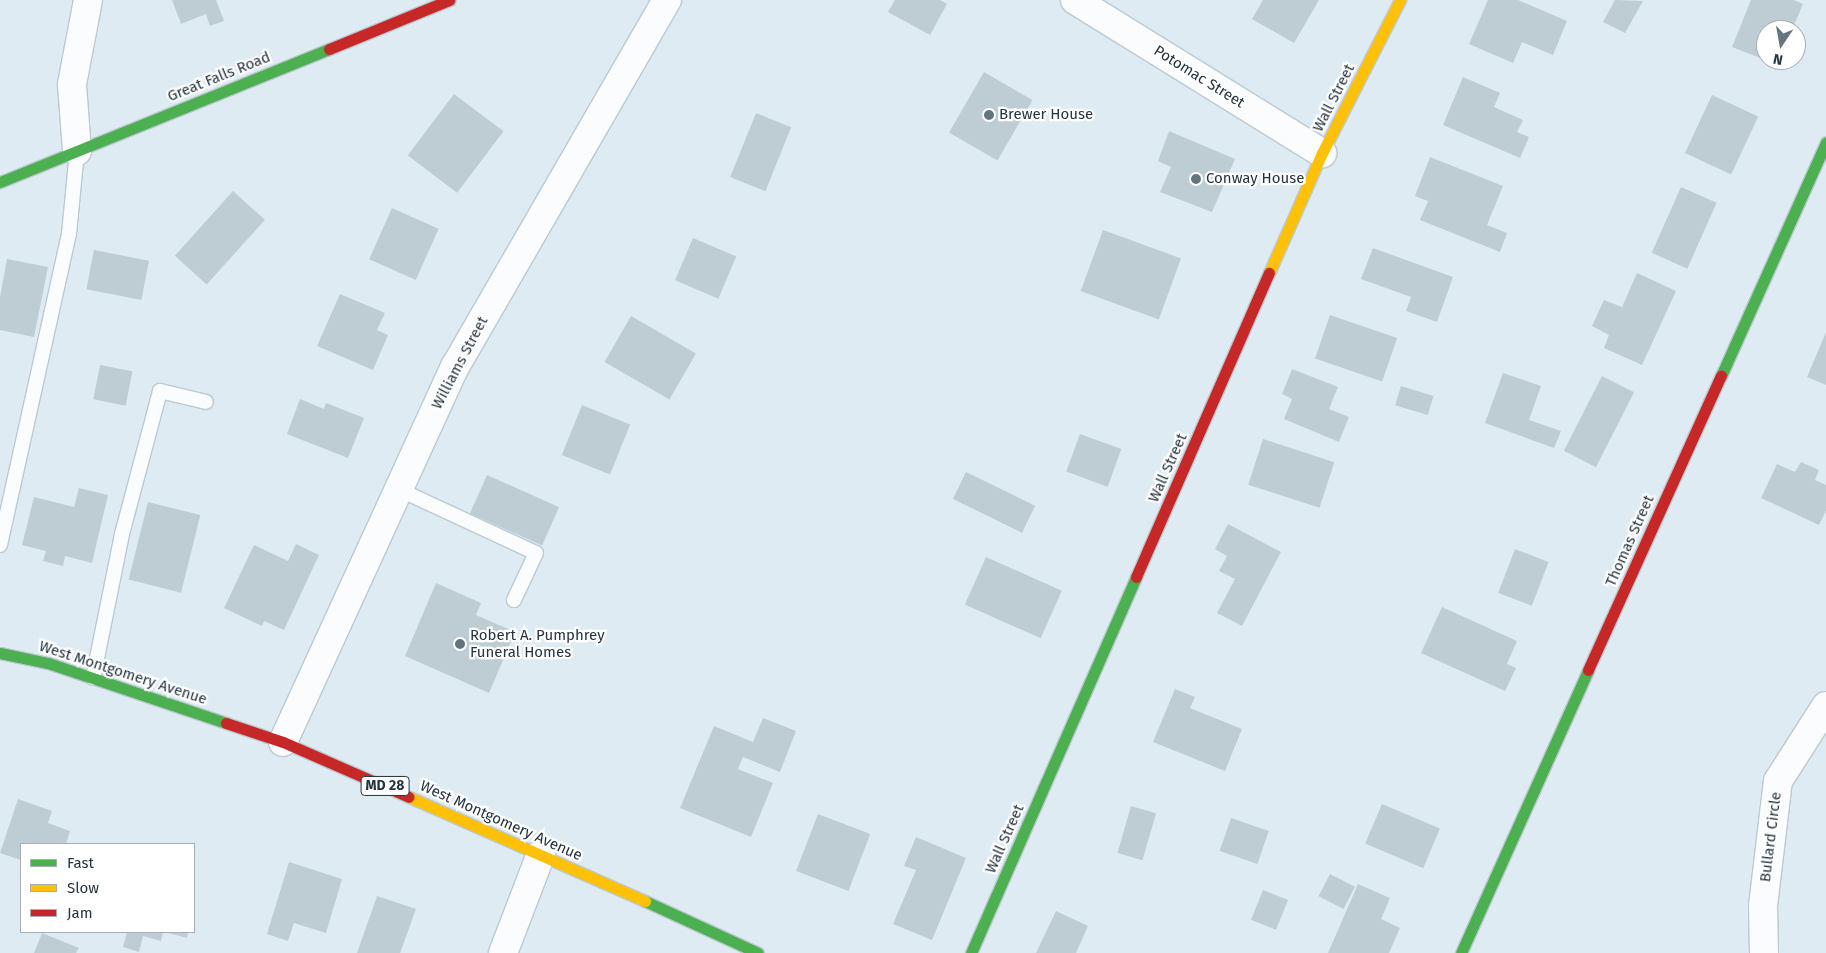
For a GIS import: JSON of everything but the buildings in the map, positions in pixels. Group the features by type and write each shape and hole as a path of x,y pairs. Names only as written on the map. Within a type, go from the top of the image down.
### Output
{"street":[{"path":"76,152 72,84 88,0"},
{"name":"Great Falls Road","path":"0,182 450,0"},
{"name":"Williams Street","path":"282,742 454,366 668,0"},
{"name":"Potomac Street","path":"1075,0 1322,154"},
{"name":"Wall Street","path":"971,953 1322,154 1400,0"},
{"name":"Thomas Street","path":"1461,953 1826,142"},
{"name":"West Montgomery Avenue","path":"0,652 48,663 282,742 541,854 758,953"},
{"name":"Bullard Circle","path":"1764,953 1763,906 1778,780 1826,706"},
{"path":"503,953 541,854"}],"lane":[{"path":"0,544 69,234 76,152"},
{"path":"93,678 122,534 160,391 206,402"},
{"path":"398,489 536,553 514,600"}],"traffic: fast":[{"path":"0,182 329,49"},
{"path":"1721,376 1826,142"},
{"path":"971,953 1136,577"},
{"path":"0,653 48,663 226,723"},
{"path":"1461,953 1588,670"},
{"path":"645,901 758,953"}],"traffic: slow":[{"path":"1269,273 1322,153 1400,0"},
{"path":"409,797 645,901"}],"traffic: jam":[{"path":"329,49 449,0"},
{"path":"1136,577 1269,273"},
{"path":"1588,670 1721,376"},
{"path":"226,723 283,742 409,797"}],"place":[{"name":"Brewer House","path":"989,115"},
{"name":"Conway House","path":"1196,179"},
{"name":"Robert A. Pumphrey Funeral Homes","path":"460,644"}]}
